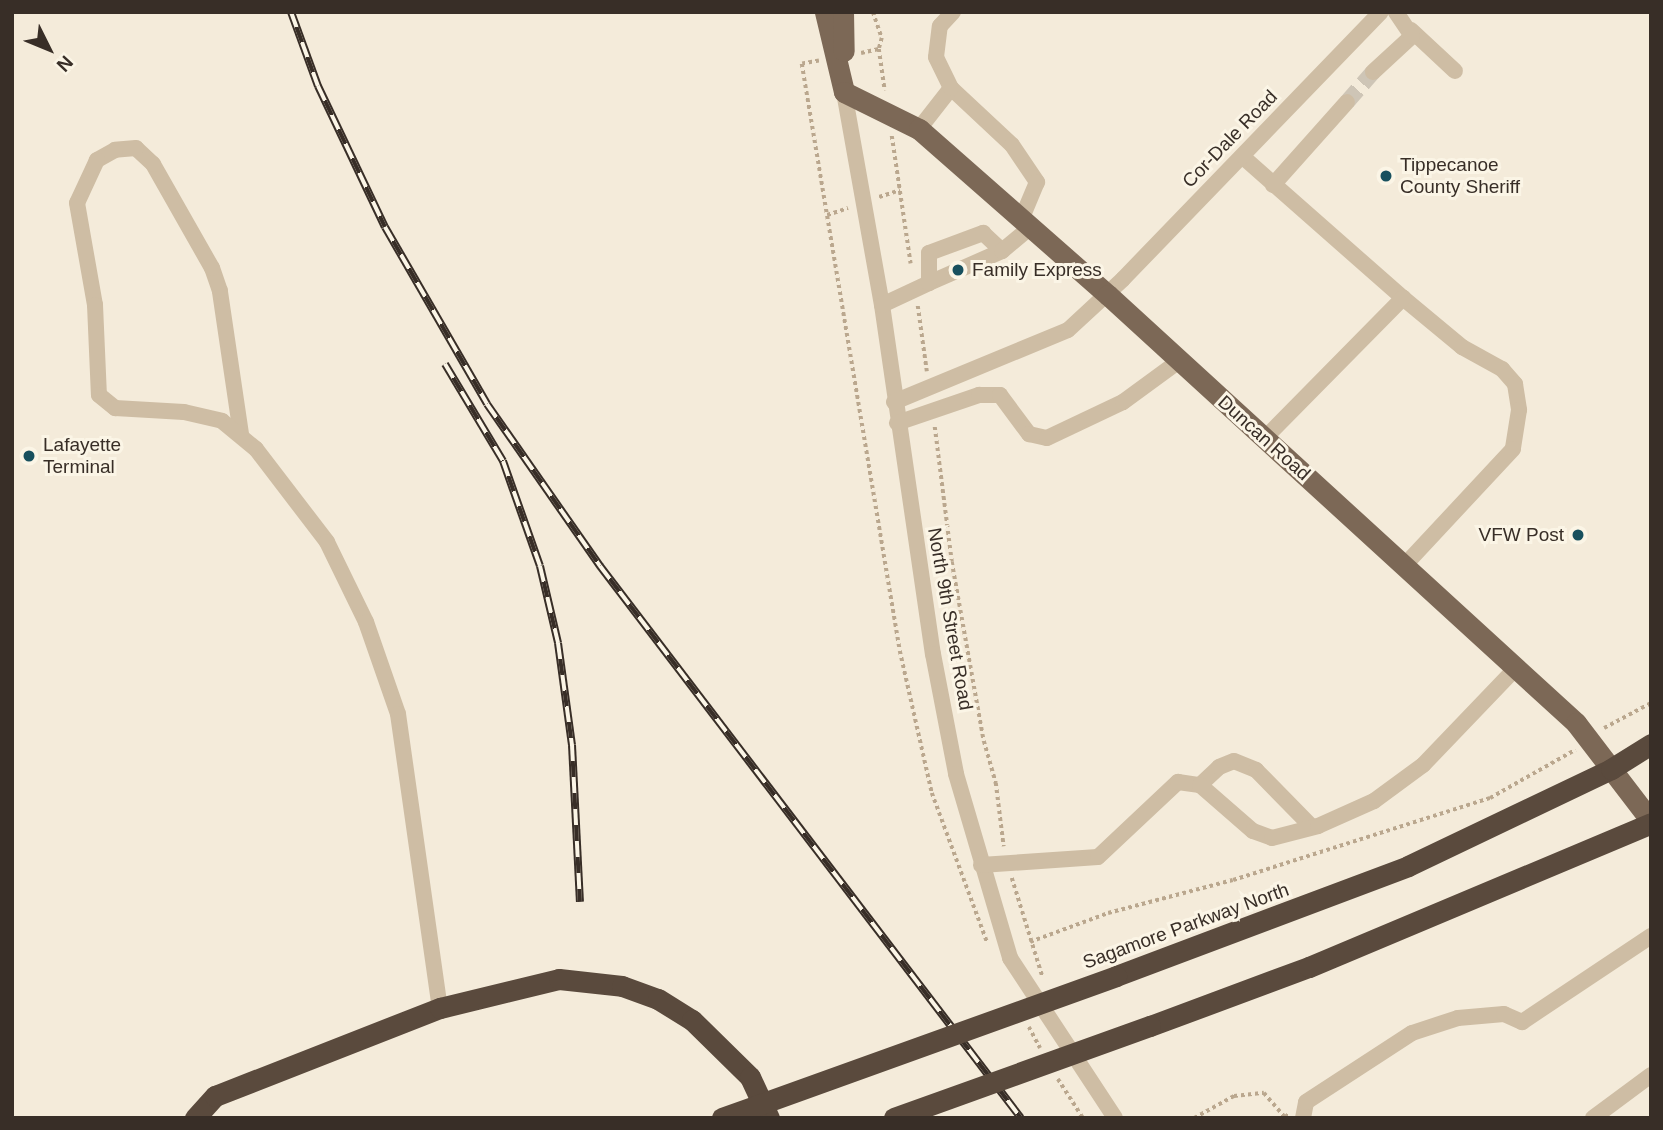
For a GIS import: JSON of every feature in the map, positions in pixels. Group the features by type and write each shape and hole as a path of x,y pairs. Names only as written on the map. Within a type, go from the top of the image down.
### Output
{"highway":[{"name":"Sagamore Parkway North","path":"722,1118 1116,976 1408,866 1611,769 1651,744"},
{"path":"894,1118 1309,967 1651,822"},
{"path":"195,1118 215,1096 440,1008 559,979 622,986 658,999 722,1045 750,1077 769,1118"},
{"path":"208,1118 215,1096"}],"main road":[{"path":"825,12 844,92"},
{"path":"843,12 844,92"},
{"name":"Duncan Road","path":"844,92 919,129 1108,295 1576,723 1651,822"}],"street":[{"path":"882,305 1002,251 1026,224 1037,182 1012,145 951,88 936,57 940,26 953,12"},
{"name":"Cor-Dale Road","path":"894,402 1068,330 1108,295 1381,12"},
{"path":"1396,12 1411,30 1455,71"},
{"path":"1373,72 1412,36 1411,30"},
{"path":"919,129 951,88"},
{"name":"North 9th Street Road","path":"844,92 882,305 897,423 933,654 956,774 1010,958 1115,1118"},
{"path":"1273,185 1347,102"},
{"path":"241,434 220,291 212,268 153,164 136,148 115,150 97,160 88,173 77,211 95,305 99,395 116,408 184,412 222,421 241,434 327,542 366,622 398,714 440,1008"},
{"path":"1243,157 1403,298 1462,346 1502,369 1515,384 1519,410 1513,449 1404,567"},
{"path":"922,286 929,253 983,233 1002,251"},
{"path":"1265,438 1403,298"},
{"path":"897,423 979,395 1000,395 1029,434 1047,438 1123,402 1179,361"},
{"path":"981,865 1098,857 1178,782 1200,785 1253,831 1272,838 1312,827 1374,801 1423,765 1516,668"},
{"path":"1200,785 1219,767 1234,761 1256,770 1312,827"},
{"path":"1305,1111 1412,1033 1458,1018 1504,1014 1522,1022 1651,936"},
{"path":"1593,1118 1651,1075"}],"path":[{"path":"873,12 882,38 879,49"},
{"path":"900,190 922,286 930,388"},
{"path":"933,412 952,562 1008,864 1044,982"},
{"path":"1620,716 1651,703"},
{"path":"1030,942 1108,913 1233,880 1490,798 1564,758"},
{"path":"1194,1118 1216,1103 1251,1094 1268,1094 1284,1117 1296,1104 1305,1111"}],"tunnel":[{"path":"1347,102 1373,72"}],"railway":[{"path":"291,12 318,86 385,227 487,404 600,566 1021,1118"},
{"path":"445,364 503,461 540,566 558,643 572,745 580,902"}],"place":[{"name":"Tippecanoe County Sheriff","path":"1386,176"},
{"name":"Family Express","path":"958,270"},
{"name":"Lafayette Terminal","path":"29,456"},
{"name":"VFW Post","path":"1578,535"}]}
